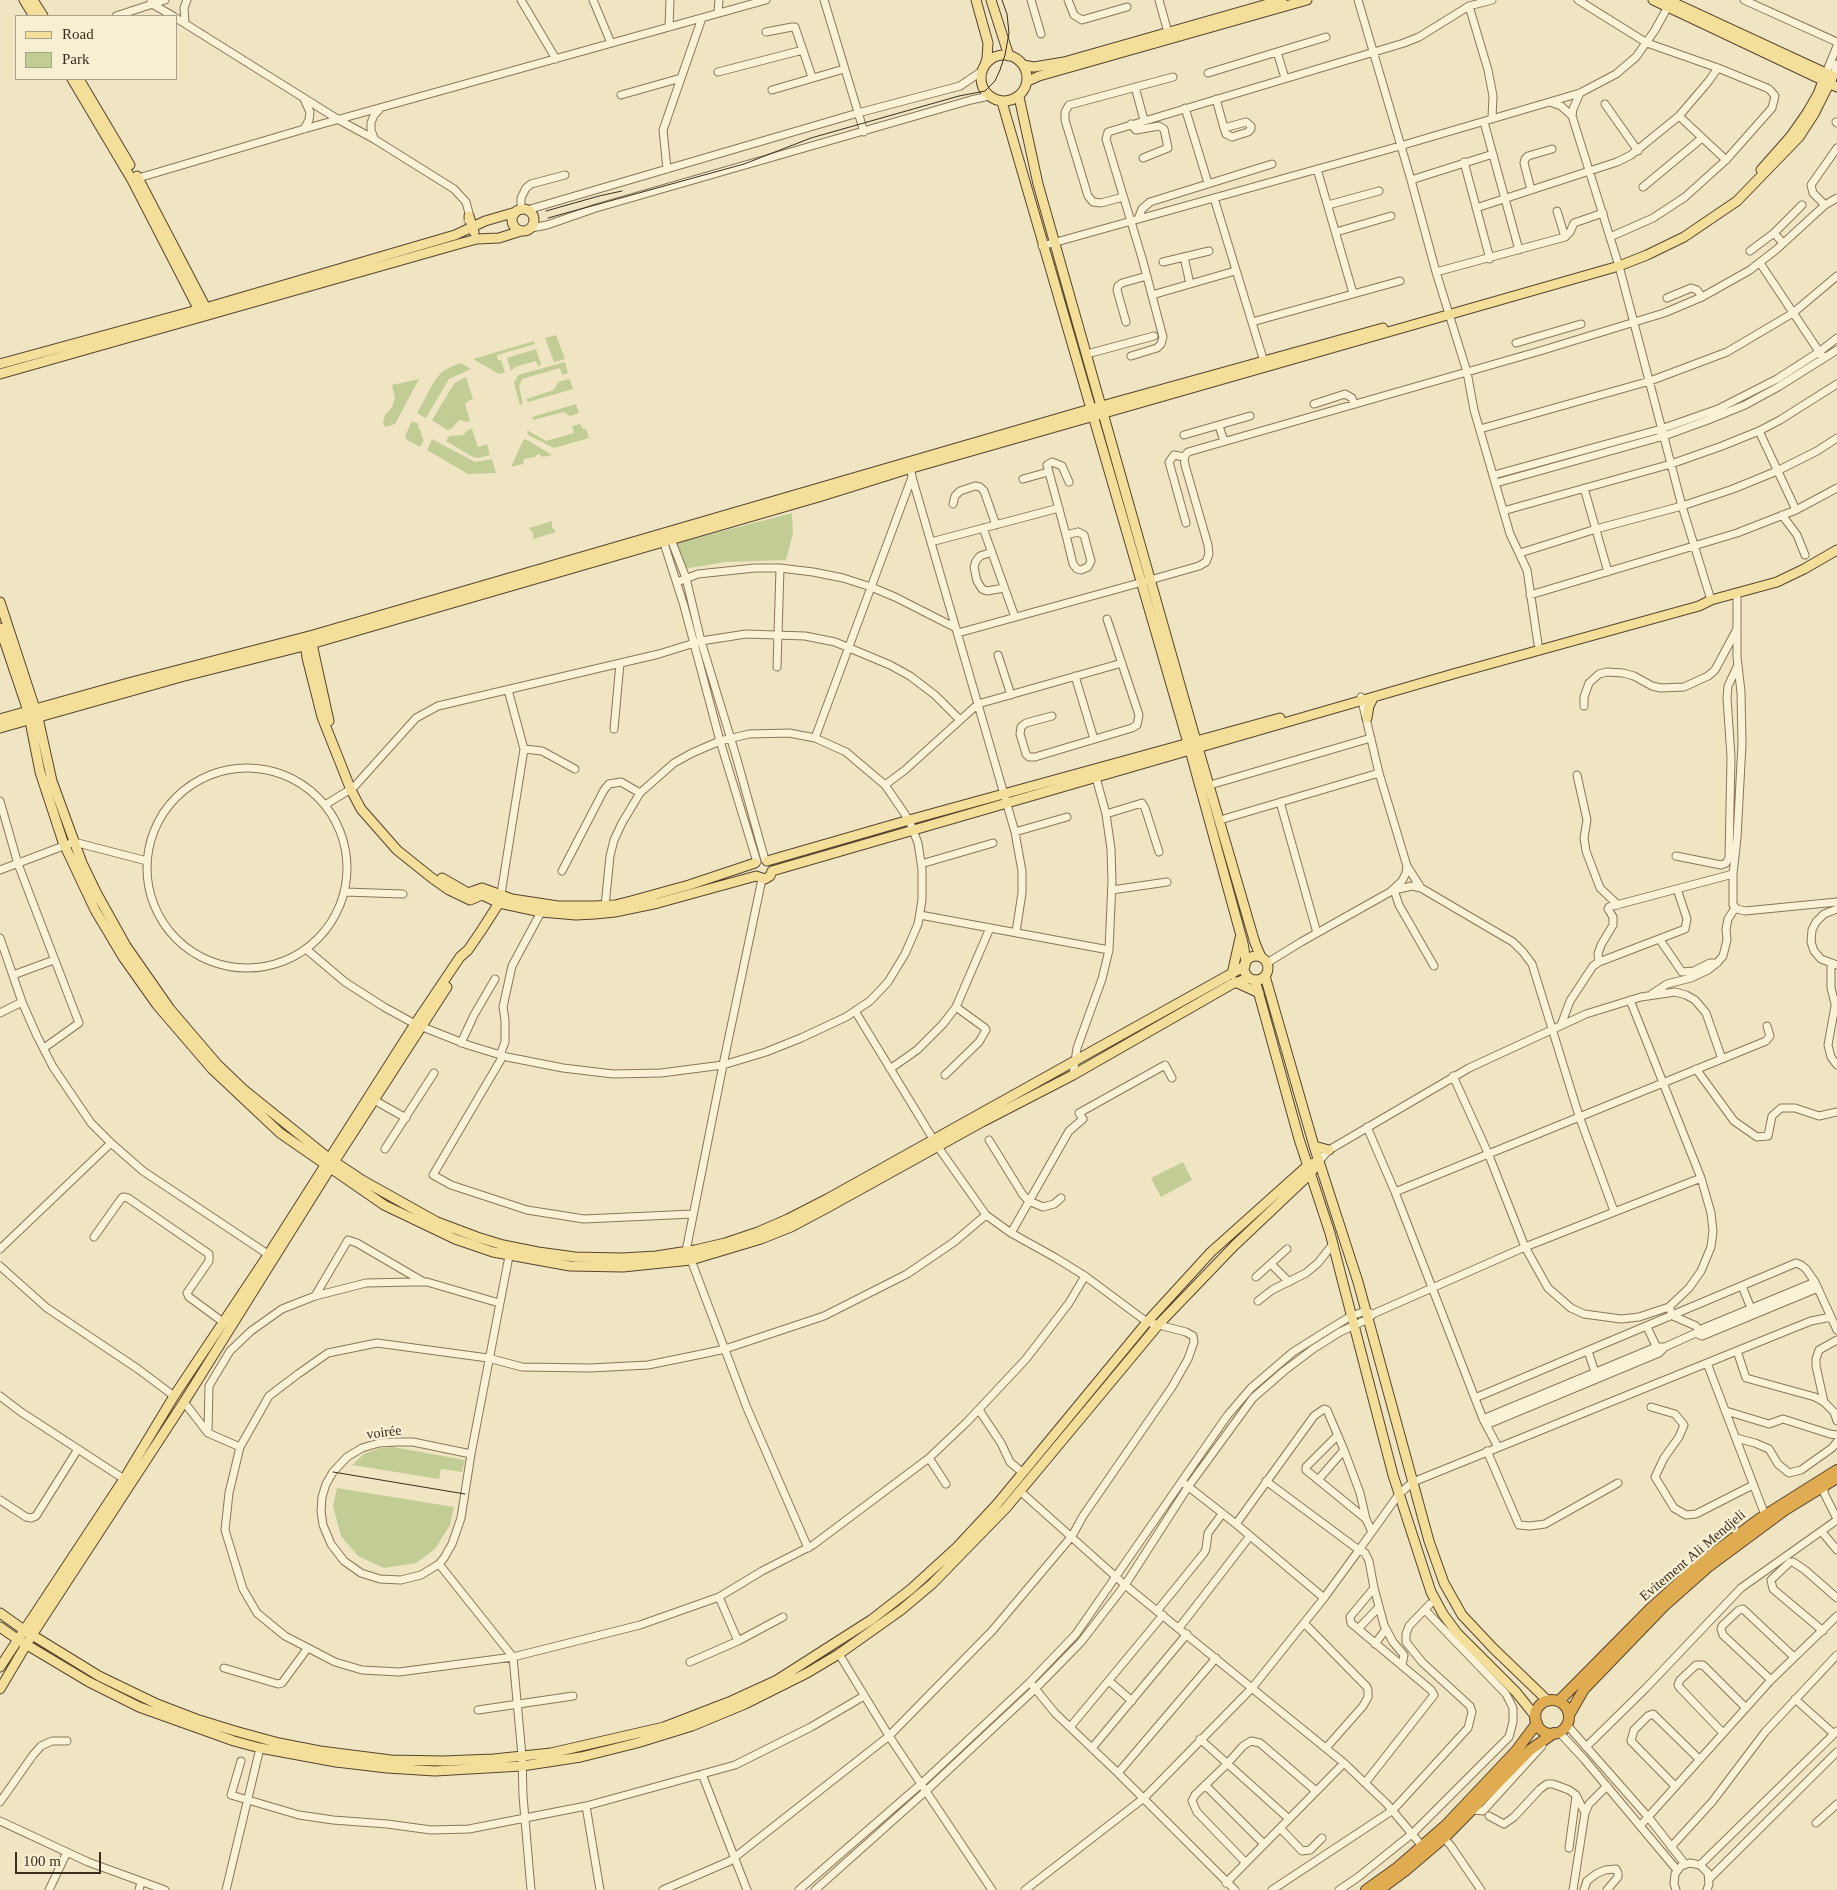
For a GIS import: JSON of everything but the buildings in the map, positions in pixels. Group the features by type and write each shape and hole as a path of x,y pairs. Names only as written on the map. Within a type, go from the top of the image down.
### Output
{"highway":[{"name":"Evitement Ali Mendjeli","path":"1559,1701 1679,1581 1723,1545 1765,1515 1837,1470"},
{"name":"Evitement Ali Mendjeli","path":"1378,1890 1405,1871 1444,1838 1530,1750 1562,1726 1584,1689 1664,1606 1708,1567 1785,1510 1837,1478"},
{"path":"1366,1890 1398,1867 1446,1825 1474,1796 1516,1751 1536,1720 1538,1709 1548,1700 1559,1701 1566,1707 1562,1726 1544,1731 1536,1720"}],"main road":[{"path":"24,0 33,15"},
{"path":"33,0 42,15"},
{"path":"976,0 988,44 988,58 984,68 982,87 989,96 1002,102 1008,102 1019,97 1026,87 1028,76 1023,65 1017,59 1008,56 995,57 984,68"},
{"path":"991,0 1008,56"},
{"path":"1028,81 1282,0"},
{"path":"1023,65 1034,67 1064,62 1307,0"},
{"path":"0,728 128,683 307,642 862,479 911,468 1091,413 1618,263 1693,226 1736,194 1791,136 1831,80 1670,2 1653,0"},
{"path":"73,80 135,179"},
{"path":"80,80 135,179 203,311"},
{"path":"1019,97 1038,184 1103,410 1145,581"},
{"path":"1002,102 1091,413 1145,581 1193,746 1245,949 1245,972 1252,979 1259,993 1309,1170 1333,1244 1399,1494 1423,1572 1434,1599 1457,1633 1516,1692 1536,1720"},
{"path":"1026,188 1038,184"},
{"path":"521,211 512,218 513,225 521,231"},
{"path":"0,364 203,311 477,239 500,238 531,228 533,217 521,211 480,223 463,232 203,311 0,374"},
{"path":"469,214 477,239"},
{"path":"307,642 331,727 353,788 396,842 414,859 468,893 482,888 500,898 541,912 576,915 615,912 759,877 767,878 772,871 913,830 1094,769 1193,746 1362,699 1538,644 1699,600 1711,600 1763,587 1791,576 1837,550"},
{"path":"1362,699 1373,698 1702,605 1711,600"},
{"path":"0,602 52,781 74,842 97,894 126,946 175,1015 217,1064 329,1164"},
{"path":"0,628 33,715 40,772 65,847 95,910 123,957 157,1005 212,1069 280,1133 329,1164 384,1205 420,1224 455,1239 570,1266 623,1267 731,1249 791,1227 1073,1063 1233,978 1260,979 1265,976 1268,970 1255,944 1210,786 1193,746"},
{"path":"1367,718 1373,698"},
{"path":"0,719 33,715"},
{"path":"500,898 576,907 605,906 631,901 908,820 1097,778 1193,746"},
{"path":"761,862 771,865 772,871"},
{"path":"759,877 753,868 761,862"},
{"path":"0,1689 32,1636 184,1402 271,1256 329,1164 418,1025 465,960 468,950 500,898"},
{"path":"1233,978 1241,933"},
{"path":"936,1143 1073,1075 1233,978 1251,957 1264,960"},
{"path":"1265,976 1314,1146 1369,1315 1429,1541 1444,1583 1462,1615 1548,1700"},
{"path":"1233,978 1259,993"},
{"path":"329,1164 374,1100 418,1025"},
{"path":"1314,1146 1329,1150"},
{"path":"0,1627 89,1682 139,1706 188,1725 260,1748 336,1762 434,1771 522,1766 581,1757 637,1743 692,1726 746,1704 807,1673 902,1610 932,1584 1147,1322 1211,1252 1319,1161"},
{"path":"0,1613 32,1636 99,1676 157,1704 196,1719 279,1743 320,1751 391,1760 451,1761 551,1753 664,1727 729,1702 777,1680 871,1620 968,1542 1020,1491 1159,1324 1309,1170"},
{"path":"0,1667 124,1479 174,1396 223,1322 271,1256"}],"street":[{"path":"119,15 152,2 165,0"},
{"path":"185,23 184,8 187,0"},
{"path":"520,0 556,59"},
{"path":"592,0 611,43"},
{"path":"669,27 670,0"},
{"path":"718,12 719,0"},
{"path":"135,179 304,129 766,0"},
{"path":"824,0 864,132"},
{"path":"1031,0 1041,34"},
{"path":"1068,0 1074,15 1082,20 1127,7"},
{"path":"1159,0 1169,35"},
{"path":"1358,0 1436,272 1467,372 1480,429 1503,511 1510,534 1527,570 1538,644"},
{"path":"1131,356 1157,348 1162,341 1147,276 1106,136 1110,130 1373,53 1419,37 1469,6 1492,0"},
{"path":"1578,0 1647,43 1718,68 1767,88 1775,96 1772,108 1726,160 1685,197 1670,209 1610,237"},
{"path":"1744,0 1837,42"},
{"path":"152,2 172,15"},
{"path":"1042,246 1400,146 1580,93 1616,74 1636,57 1647,43 1670,2"},
{"path":"1469,6 1488,70 1493,96 1492,118"},
{"path":"667,169 663,130 702,18"},
{"path":"178,19 339,120 374,139 454,189 463,197 469,214 480,223"},
{"path":"766,32 793,27 796,29 812,77"},
{"path":"1208,73 1326,37"},
{"path":"1831,80 1837,46"},
{"path":"718,72 803,50"},
{"path":"1277,52 1285,78"},
{"path":"1831,80 1837,64"},
{"path":"565,175 531,184 521,198 521,211 858,113 960,86 984,68"},
{"path":"1476,208 1616,162 1638,150 1679,116 1718,68"},
{"path":"772,90 844,69"},
{"path":"1123,198 1097,203 1088,196 1064,116 1066,108 1073,104 1173,77"},
{"path":"622,95 682,78"},
{"path":"1135,87 1144,120"},
{"path":"1580,93 1573,108 1572,116 1618,263 1682,506 1711,600"},
{"path":"303,96 310,112 309,120 304,129"},
{"path":"531,228 547,225 596,208 989,96"},
{"path":"1216,99 1224,128"},
{"path":"1548,102 1561,106 1572,116"},
{"path":"1605,104 1638,150"},
{"path":"374,139 370,130 371,123 374,115 381,108"},
{"path":"1185,108 1208,183"},
{"path":"1679,116 1726,160"},
{"path":"1484,122 1519,250"},
{"path":"1131,124 1136,130 1157,126 1164,129 1168,148 1143,158"},
{"path":"1643,187 1702,138"},
{"path":"1825,205 1813,193 1811,185 1837,148"},
{"path":"1531,190 1524,163 1525,159 1530,155 1552,149"},
{"path":"1411,180 1493,154"},
{"path":"1464,162 1490,258"},
{"path":"1138,219 1142,209 1150,202 1272,164"},
{"path":"1317,169 1353,293"},
{"path":"1328,205 1379,191"},
{"path":"1214,198 1264,364"},
{"path":"677,582 686,578 725,571 780,568 843,578 896,598 957,631 1203,564 1208,558 1208,545 1184,466 1184,457 1191,451 1664,313 1731,282 1760,262 1825,205 1837,198"},
{"path":"1750,252 1774,233 1802,205"},
{"path":"1557,211 1564,237"},
{"path":"1436,272 1564,237 1568,234 1574,223 1602,212"},
{"path":"463,232 469,214"},
{"path":"1336,232 1391,216"},
{"path":"1774,233 1783,243"},
{"path":"1162,262 1209,251"},
{"path":"1184,257 1190,284"},
{"path":"1760,262 1792,314 1824,359"},
{"path":"1152,295 1236,271"},
{"path":"1126,322 1117,290 1118,286 1147,276"},
{"path":"1480,429 1650,381 1727,352 1792,314 1837,276"},
{"path":"1252,322 1400,281"},
{"path":"1667,298 1691,288 1697,290 1702,297"},
{"path":"1516,343 1581,324"},
{"path":"1550,333 1555,346"},
{"path":"1087,354 1154,336"},
{"path":"1496,483 1663,432 1701,416 1738,400 1777,379 1837,338"},
{"path":"1494,475 1708,420 1745,405 1837,350"},
{"path":"1503,511 1671,464 1759,431 1805,406 1837,384"},
{"path":"1314,404 1343,394 1350,396 1354,404"},
{"path":"1184,435 1250,416"},
{"path":"1219,426 1224,441"},
{"path":"1759,431 1796,510"},
{"path":"1520,553 1596,529 1682,506 1777,471 1817,451 1837,438"},
{"path":"1184,457 1174,455 1169,462 1186,523"},
{"path":"1066,535 1078,532 1084,535 1091,560 1088,567 1081,570 1075,567 1046,467 1048,463 1058,464 1065,469 1069,482"},
{"path":"815,738 904,499 911,468"},
{"path":"911,468 1015,832 1022,871 1022,892 1016,932"},
{"path":"1023,479 1048,472"},
{"path":"953,504 955,496 960,491 975,486 980,487 984,491 996,525"},
{"path":"1584,488 1608,572"},
{"path":"1530,595 1737,533 1796,510 1837,488"},
{"path":"904,499 919,500"},
{"path":"932,542 1059,508"},
{"path":"1782,515 1797,535 1805,555"},
{"path":"983,528 1014,617"},
{"path":"666,537 686,578 720,741 761,862"},
{"path":"666,537 677,582 731,738 761,862"},
{"path":"992,552 980,556 976,561 974,567 977,581 980,587 987,591 1004,588"},
{"path":"777,667 780,568"},
{"path":"1735,908 1732,900 1733,874 1738,829 1742,744 1737,594"},
{"path":"1052,716 1026,723 1020,727 1020,734 1026,754 1029,757 1035,757 1135,727 1139,722 1139,716 1107,619"},
{"path":"1584,706 1584,697 1589,683 1599,674 1607,672 1634,676 1652,686 1666,689 1684,687 1708,676 1715,670 1737,629"},
{"path":"325,805 353,788 416,718 438,706 698,642 746,634 778,634 821,638 890,665 910,676 935,694 960,720"},
{"path":"998,655 1011,695"},
{"path":"614,729 620,662"},
{"path":"885,785 906,770 978,704 1122,663"},
{"path":"1676,856 1720,866 1726,863 1729,858 1731,757 1727,698 1728,686 1738,665"},
{"path":"1075,676 1094,739"},
{"path":"500,898 524,749 508,690"},
{"path":"1362,699 1379,773 1407,866 1421,888"},
{"path":"306,949 345,982 384,1007 418,1025 501,1056 563,1068 613,1074 661,1073 723,1065 766,1052 801,1038 846,1017 870,1001 888,982 905,954 918,924 922,900 922,864 913,830 885,785 846,752 815,738 790,733 749,734 705,746 674,763 640,793 614,840 610,856 605,906"},
{"path":"1210,786 1371,738"},
{"path":"524,749 542,751 575,769"},
{"path":"243,768 257,768 276,772 299,782 325,805 339,828 345,846 348,866 345,892 334,918 326,930 306,949 283,961 270,965 250,968 230,966 217,963 193,952 173,935 158,913 149,888 147,861 152,835 165,809 182,792 193,784 217,773 243,768"},
{"path":"1073,1075 1073,1063 1077,1048 1102,979 1108,950 1112,890 1111,849 1106,814 1094,769"},
{"path":"1220,820 1379,773"},
{"path":"1578,775 1587,820 1584,838 1586,852 1600,888 1618,905"},
{"path":"562,871 604,790 609,784 621,782 640,793"},
{"path":"0,801 18,864 78,1023 44,1048"},
{"path":"1280,802 1317,933"},
{"path":"1106,814 1142,803 1146,808 1159,852"},
{"path":"1015,832 1067,817"},
{"path":"0,870 74,842 147,861"},
{"path":"922,864 992,843"},
{"path":"1394,890 1402,881 1407,866"},
{"path":"1599,962 1600,948 1613,925 1613,917 1608,909 1733,874"},
{"path":"759,877 693,1214 689,1256 747,1408 808,1548"},
{"path":"1112,890 1167,882"},
{"path":"1264,960 1394,890 1412,886 1421,888 1507,938 1523,952 1535,970 1579,1116 1614,1210"},
{"path":"1561,1025 1570,1001 1589,972 1599,962 1683,931 1687,925 1687,920 1677,889"},
{"path":"1394,890 1399,905 1434,966"},
{"path":"345,892 403,894"},
{"path":"1735,908 1745,911 1837,902"},
{"path":"1652,994 1666,984 1691,978 1717,964 1723,956 1727,940 1726,929 1730,914 1735,908"},
{"path":"1837,910 1824,914 1816,922 1812,930 1811,942 1814,951 1821,959 1834,965 1832,988 1836,1009 1828,1045 1831,1057 1837,1065"},
{"path":"541,912 512,966 504,1007 505,1042 501,1056 433,1175 451,1185 527,1210 584,1220 693,1214"},
{"path":"920,915 1108,950"},
{"path":"890,1069 917,1050 943,1024 956,1007 990,928"},
{"path":"0,938 22,1002 44,1048 74,1099 91,1122 111,1143 144,1171 271,1256"},
{"path":"1660,940 1682,972 1694,970 1710,963 1717,964"},
{"path":"12,975 54,960"},
{"path":"461,1042 495,979"},
{"path":"1319,1161 1329,1150 1453,1076 1586,1014 1652,994 1681,993 1691,997 1700,1004 1706,1013 1722,1059"},
{"path":"1453,1076 1488,1153 1525,1247 1548,1288 1571,1308 1584,1314 1621,1319 1655,1313 1669,1307 1689,1288 1701,1271 1711,1247 1713,1231 1711,1213 1701,1178 1630,1000"},
{"path":"0,1013 22,1002"},
{"path":"946,1075 979,1042 986,1030 956,1007"},
{"path":"663,1890 734,1858 889,1736 992,1631 1072,1536 1083,1516 1172,1387 1192,1350 1194,1342 1193,1336 1175,1328 1147,1322 1118,1298 1085,1276 1011,1233 986,1215 936,1143 855,1011"},
{"path":"1395,1192 1768,1040 1770,1036 1767,1026"},
{"path":"1011,1233 1069,1131 1083,1119 1079,1113 1165,1065 1172,1078"},
{"path":"1696,1069 1734,1121 1757,1137 1765,1138 1768,1136 1772,1116 1781,1108 1795,1108 1820,1116 1837,1112"},
{"path":"385,1149 434,1073"},
{"path":"374,1100 406,1118"},
{"path":"1367,1127 1395,1192 1475,1398 1498,1447"},
{"path":"989,1140 1023,1195 1029,1201 1043,1207 1054,1204 1061,1198"},
{"path":"0,1249 111,1143"},
{"path":"799,1890 921,1784 1030,1683 1076,1634 1227,1416 1251,1388 1293,1352 1352,1320 1369,1315 1614,1210 1701,1178"},
{"path":"94,1237 121,1199 124,1197 128,1198 209,1254 209,1261 188,1293 189,1296 223,1322"},
{"path":"986,1215 954,1242 907,1274 824,1316 725,1349 648,1365 590,1368 522,1367 488,1358 377,1343 328,1353 269,1396 240,1447 229,1493 225,1530 243,1589 257,1613 285,1636 307,1649 335,1662 362,1670 399,1672 513,1657 640,1625 718,1597 762,1571 808,1548 928,1458 978,1410 1026,1359 1069,1303 1085,1276"},
{"path":"315,1296 348,1240 357,1243 423,1282 499,1303"},
{"path":"1258,1301 1272,1290 1306,1273 1318,1263 1333,1244"},
{"path":"1256,1277 1287,1249"},
{"path":"471,1454 510,1251"},
{"path":"1475,1398 1796,1263 1806,1269 1817,1285 1837,1330"},
{"path":"1271,1264 1289,1282"},
{"path":"0,1266 47,1308 138,1369 174,1396"},
{"path":"208,1433 209,1386 230,1351 251,1331 282,1309 315,1296 366,1284 423,1282"},
{"path":"1485,1422 1817,1285"},
{"path":"1742,1286 1752,1312"},
{"path":"1669,1307 1673,1316 1696,1326 1699,1333"},
{"path":"1655,1313 1659,1322"},
{"path":"1025,1890 1144,1798 1252,1688 1324,1598 1399,1494 1413,1482 1811,1321 1831,1316"},
{"path":"815,1890 926,1791 1035,1689 1081,1642 1125,1585 1188,1487 1254,1398 1284,1371 1352,1320"},
{"path":"1647,1327 1658,1350"},
{"path":"1824,1402 1816,1359 1819,1350 1837,1340"},
{"path":"1485,1422 1595,1372 1658,1350"},
{"path":"1588,1351 1595,1372"},
{"path":"1737,1351 1746,1378 1815,1397 1824,1402 1834,1412 1837,1421"},
{"path":"1707,1363 1765,1515"},
{"path":"0,1396 21,1412 124,1479"},
{"path":"184,1402 208,1433 240,1447"},
{"path":"1650,1407 1675,1414 1684,1425 1655,1477 1674,1508 1686,1515 1696,1514 1754,1485"},
{"path":"1236,1524 1287,1451 1321,1409 1327,1410 1344,1450 1372,1532"},
{"path":"978,1410 1001,1443 1010,1462 1023,1473"},
{"path":"1726,1411 1769,1424 1783,1419 1837,1435"},
{"path":"1337,1436 1306,1467 1307,1471 1366,1519"},
{"path":"1736,1438 1769,1449 1778,1464 1789,1473 1801,1470 1832,1448 1837,1442"},
{"name":"voirée","path":"404,1442 471,1454 461,1518 452,1544 439,1564 421,1575 401,1580 380,1579 361,1573 344,1561 331,1544 323,1525 321,1511 326,1484 335,1469 362,1448 379,1444 404,1442"},
{"path":"0,1500 26,1517 36,1516 78,1449"},
{"path":"1318,1480 1344,1450"},
{"path":"1487,1452 1519,1525 1545,1524 1618,1483"},
{"path":"928,1458 946,1484"},
{"path":"1181,1481 1236,1524 1324,1598"},
{"path":"1266,1481 1368,1556 1374,1588 1386,1629 1393,1642 1404,1655 1402,1665"},
{"path":"1586,1747 1646,1688 1741,1588 1837,1520 1824,1492 1824,1486"},
{"path":"1020,1491 1125,1585 1344,1763 1393,1810 1422,1846"},
{"path":"1070,1726 1109,1681 1204,1553 1208,1533 1222,1514"},
{"path":"1822,1532 1837,1550"},
{"path":"1179,1628 1250,1536"},
{"path":"1822,1631 1773,1589 1771,1580 1790,1562 1793,1562 1837,1598"},
{"path":"439,1564 513,1657 531,1890"},
{"path":"1365,1783 1434,1695 1431,1690 1351,1623 1350,1617 1374,1588"},
{"path":"718,1597 738,1641"},
{"path":"1358,1629 1379,1607"},
{"path":"1272,1890 1393,1810 1468,1728 1472,1712 1470,1706 1422,1662 1406,1642 1409,1626 1427,1607 1506,1694 1513,1708 1513,1722 1509,1736 1413,1834 1339,1890"},
{"path":"1771,1680 1724,1635 1721,1629 1722,1626 1739,1610 1743,1609 1794,1657"},
{"path":"1640,1826 1771,1680 1837,1616"},
{"path":"690,1662 738,1641 783,1617"},
{"path":"1304,1623 1368,1690 1368,1696 1363,1706 1326,1748"},
{"path":"1375,1644 1386,1629"},
{"path":"1092,1748 1187,1634"},
{"path":"1385,1652 1393,1642"},
{"path":"224,1668 278,1684 282,1683 307,1649"},
{"path":"838,1654 889,1736 992,1890"},
{"path":"1671,1847 1712,1802 1765,1732 1837,1655"},
{"path":"1118,1773 1216,1658"},
{"path":"1723,1733 1680,1688 1678,1685 1680,1680 1696,1665 1703,1665 1746,1708"},
{"path":"1109,1681 1132,1700"},
{"path":"1030,1683 1055,1713 1144,1798 1235,1890"},
{"path":"478,1710 572,1696"},
{"path":"241,1761 231,1796 300,1815 431,1830 469,1829 586,1806 735,1765 811,1727 864,1696"},
{"path":"1700,1865 1836,1733 1795,1699"},
{"path":"1675,1786 1631,1741 1634,1730 1648,1716 1653,1714 1699,1759"},
{"path":"1562,1726 1586,1747 1685,1864"},
{"path":"1562,1726 1607,1786 1677,1870"},
{"path":"1200,1739 1289,1819"},
{"path":"0,1802 33,1755 42,1746 52,1741 67,1741"},
{"path":"1246,1863 1193,1805 1192,1798 1248,1742 1255,1741 1316,1791"},
{"path":"226,1890 260,1748"},
{"path":"1708,1890 1710,1879 1837,1752"},
{"path":"1226,1883 1344,1763"},
{"path":"702,1774 747,1890"},
{"path":"1206,1784 1264,1844"},
{"path":"1489,1816 1504,1824 1514,1818 1540,1789 1547,1784 1560,1785 1576,1795 1585,1813"},
{"path":"1573,1890 1585,1813 1589,1804 1607,1786"},
{"path":"1569,1848 1576,1795"},
{"path":"1816,1823 1837,1804"},
{"path":"586,1806 600,1890"},
{"path":"0,1821 88,1862 165,1890"},
{"path":"1280,1828 1302,1851 1310,1850 1322,1838"},
{"path":"1444,1838 1481,1890"},
{"path":"49,1890 67,1852"},
{"path":"1676,1890 1674,1879 1677,1870 1685,1864 1700,1865 1705,1869 1710,1879"},
{"path":"1584,1890 1587,1881 1596,1874 1605,1870 1616,1869 1618,1878 1607,1890"},
{"path":"139,1890 141,1882"}],"green space":[{"path":"556,335 565,359 554,362 545,338"},
{"path":"534,341 535,344 497,355 505,372 499,374 473,359"},
{"path":"536,349 541,364 538,366 536,361 515,367 511,371 507,358"},
{"path":"565,362 568,373 562,375 560,368 522,379 519,387 523,404 520,405 514,383 518,375"},
{"path":"461,363 471,369 449,379 426,418 417,413 435,380 442,372"},
{"path":"466,377 473,399 465,404 470,421 460,420 453,428 447,430 432,420 455,383"},
{"path":"419,379 395,424 385,427 383,422 385,415 392,407 395,398 392,385"},
{"path":"570,379 573,389 528,402 526,399 554,390 558,382"},
{"path":"576,404 579,413 570,416 564,412 533,420 532,417"},
{"path":"412,421 419,424 418,427 424,440 420,447 407,440 405,436"},
{"path":"580,424 583,429 586,429 589,438 554,448 528,435 527,431 546,441 574,433 572,426"},
{"path":"472,429 478,447 487,444 490,455 478,458 473,457 446,441 449,436 463,435"},
{"path":"432,439 475,462 492,459 496,473 468,474 427,450"},
{"path":"524,439 552,455 543,457 538,454 535,457 524,459 523,464 511,467"},
{"path":"792,513 793,533 786,560 725,562 684,569 677,543"},
{"path":"552,521 552,527 556,532 533,539 533,533 529,528"},
{"path":"1183,1162 1192,1180 1161,1197 1151,1178"},
{"path":"393,1447 465,1460 462,1472 441,1469 439,1479 352,1465 364,1454 380,1448"},
{"path":"337,1488 454,1507 450,1525 435,1549 416,1563 384,1568 358,1556 341,1536 333,1506"}],"tram line":[{"path":"548,218 744,164 811,138 959,96 985,91 995,81 1005,55 1009,33 1007,14 1002,0"},
{"path":"546,211 622,191"},
{"path":"333,1472 465,1494"}]}
